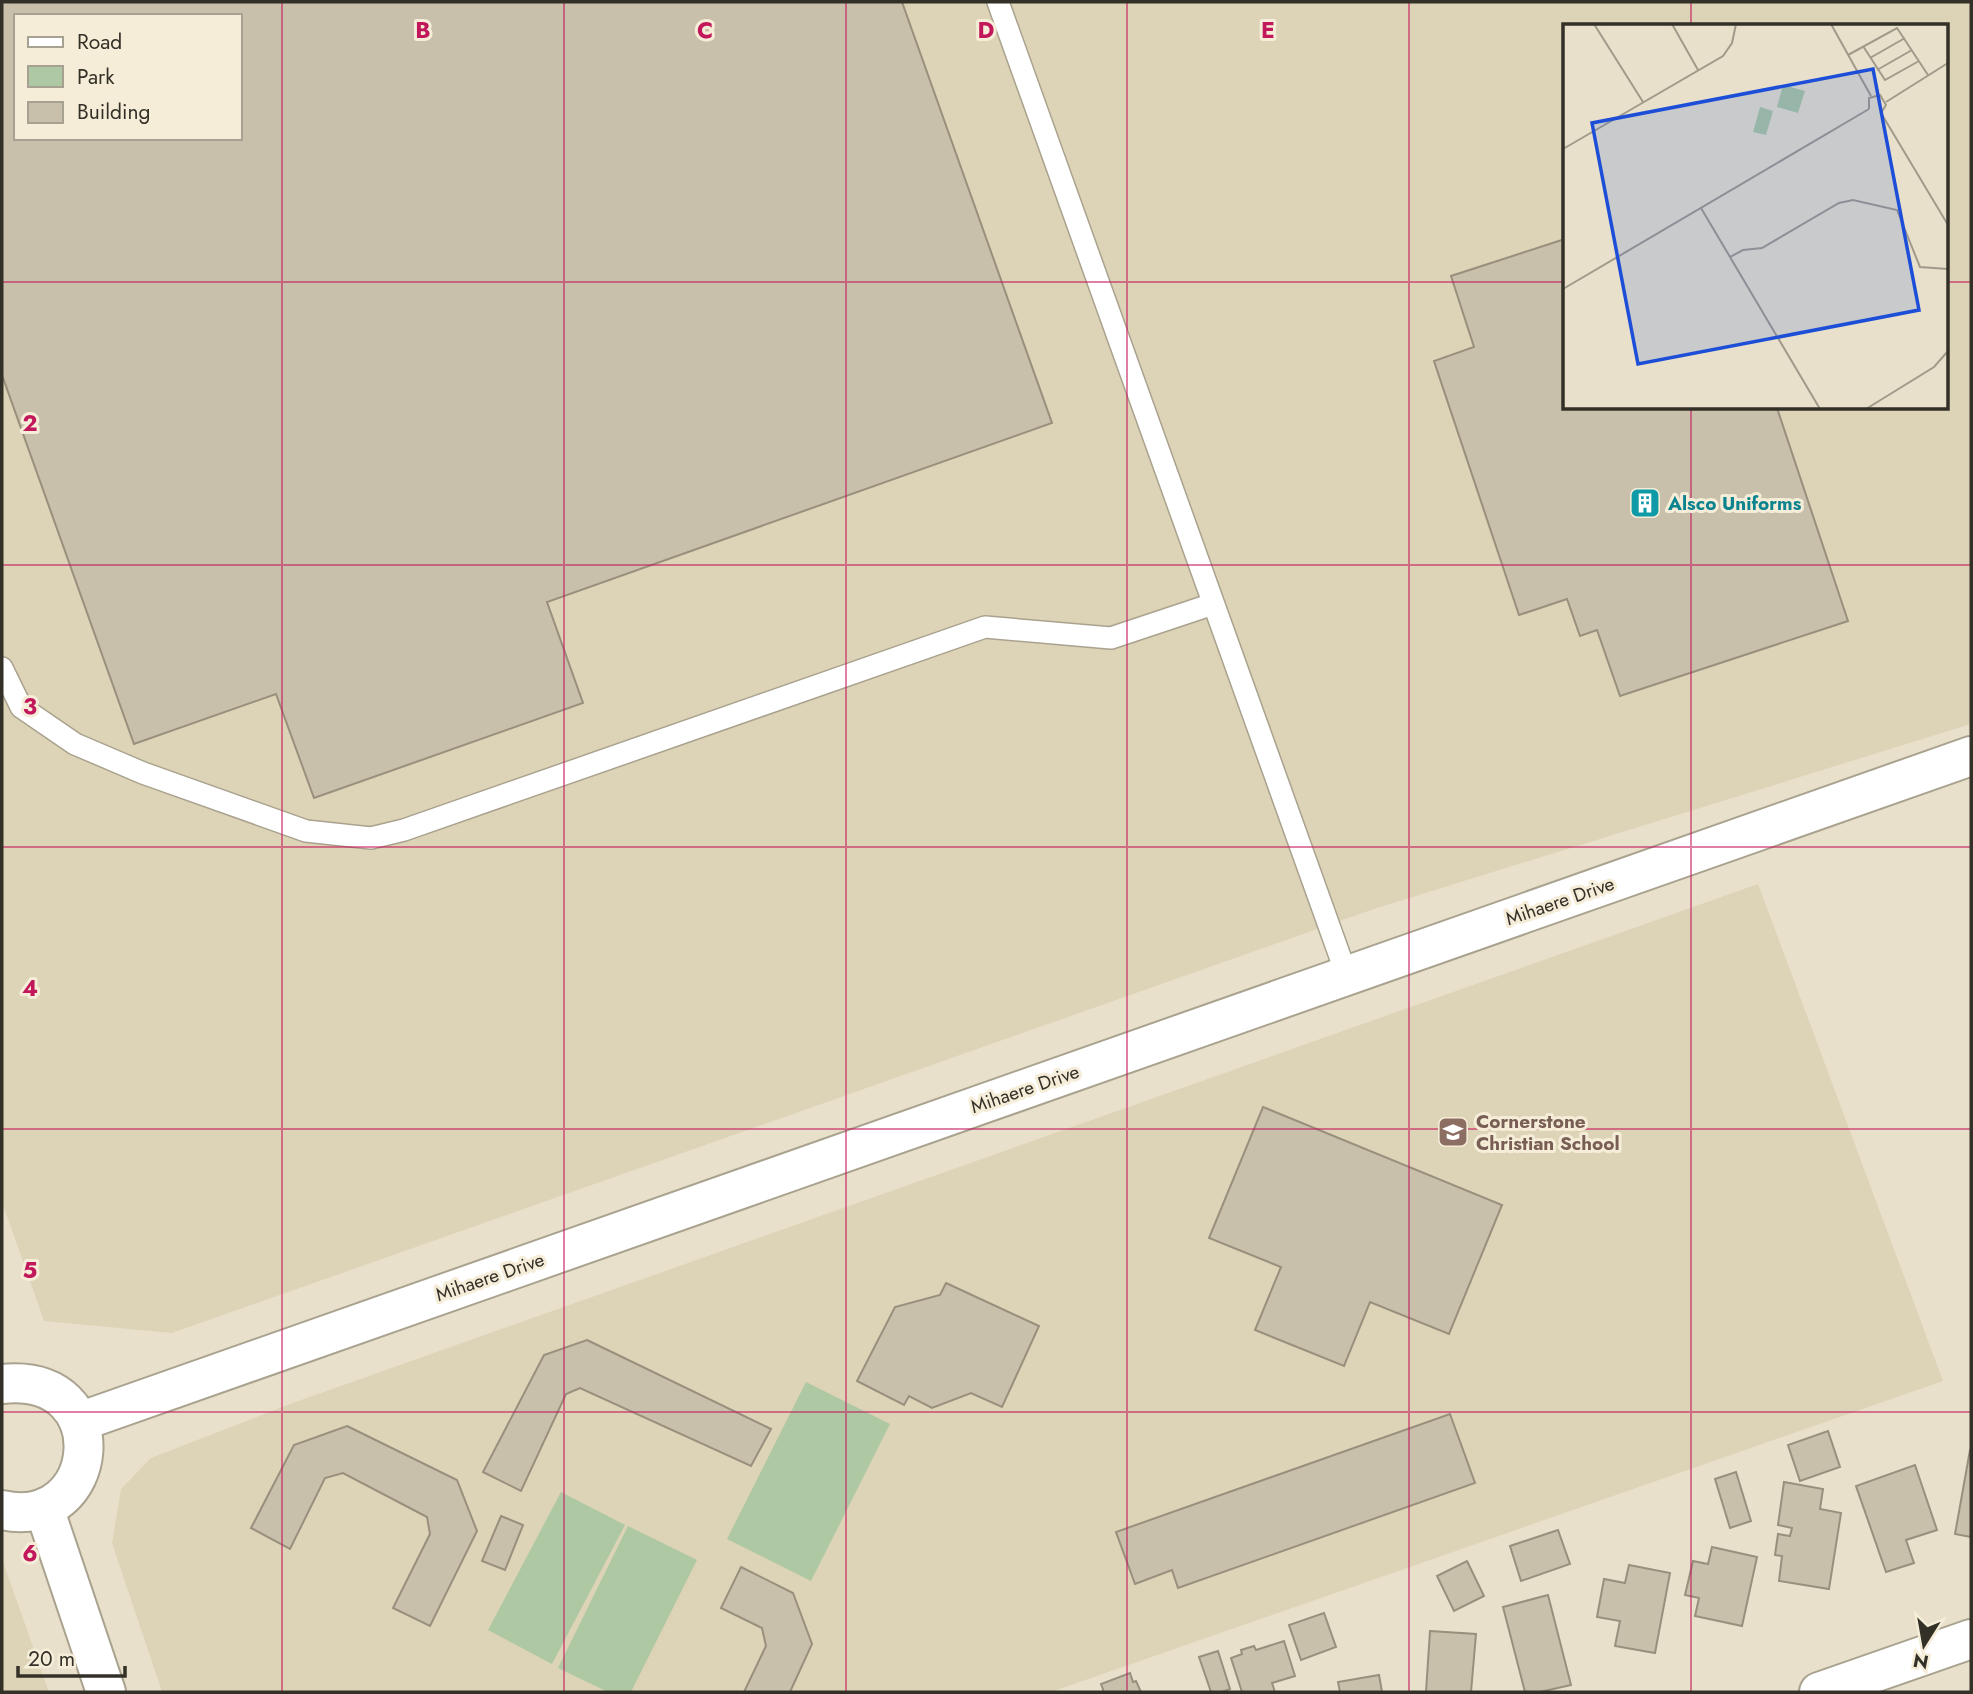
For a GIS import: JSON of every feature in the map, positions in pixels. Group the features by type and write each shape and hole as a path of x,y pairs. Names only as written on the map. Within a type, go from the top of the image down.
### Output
{"main road":[{"name":"Mihaere Drive","path":"79,1422 1971,756"},
{"path":"2,1384 20,1382 38,1385 55,1394 69,1406 79,1422 84,1442 82,1462 75,1482 61,1497 44,1508 24,1513 2,1510"},
{"path":"44,1508 106,1692"},
{"path":"1819,1692 1971,1639"}],"lane":[{"path":"998,2 1347,976"},
{"path":"2,668 21,707 75,744 143,773 306,831 371,838 417,826 985,627 1111,638 1213,604"}],"shaded area":[{"path":"2,2 1971,2 1971,724 1377,908 172,1333 44,1321 2,1202"},
{"name":"Cornerstone Christian School","path":"1758,884 1943,1381 1051,1692 162,1692 112,1543 121,1489 151,1458 290,1404"},
{"path":"2,1559 49,1692 2,1692"}],"green space":[{"path":"806,1382 890,1424 811,1581 727,1539"},
{"path":"561,1492 625,1525 552,1664 488,1630"},
{"path":"628,1526 697,1560 631,1692 608,1692 558,1668"}],"building":[{"path":"2,2 902,2 1052,423 547,602 583,703 314,798 276,694 134,744 2,375"},
{"name":"Alsco Uniforms","path":"1563,240 1563,410 1778,410 1848,621 1620,696 1597,630 1580,636 1567,599 1519,615 1434,361 1474,347 1451,276"},
{"path":"1263,1107 1502,1205 1449,1334 1370,1302 1344,1366 1255,1330 1281,1267 1209,1238"},
{"path":"946,1283 1039,1326 1002,1407 971,1393 932,1408 909,1396 904,1405 857,1381 895,1307 940,1295"},
{"path":"587,1340 771,1429 751,1466 580,1388 566,1394 521,1491 483,1472 544,1355"},
{"path":"1450,1414 1475,1483 1178,1588 1172,1570 1135,1584 1116,1532"},
{"path":"347,1426 457,1480 477,1531 430,1626 393,1608 430,1534 427,1517 343,1473 325,1478 290,1549 251,1528 294,1445"},
{"path":"1828,1431 1840,1467 1800,1481 1788,1445"},
{"path":"1971,1450 1971,1537 1955,1534"},
{"path":"1915,1465 1937,1530 1906,1540 1914,1563 1886,1572 1856,1486"},
{"path":"1736,1472 1751,1521 1730,1528 1715,1479"},
{"path":"1784,1482 1823,1489 1820,1509 1841,1513 1829,1589 1779,1581 1782,1556 1775,1555 1778,1534 1790,1536 1792,1528 1778,1525"},
{"path":"501,1516 523,1525 505,1570 482,1561"},
{"path":"1558,1530 1570,1564 1521,1581 1510,1546"},
{"path":"1712,1547 1757,1557 1742,1626 1695,1616 1699,1598 1685,1595 1693,1561 1708,1564"},
{"path":"1467,1561 1484,1596 1454,1611 1437,1576"},
{"path":"1629,1565 1670,1573 1655,1653 1615,1646 1620,1621 1597,1617 1604,1579 1625,1583"},
{"path":"741,1567 793,1593 812,1644 790,1692 744,1692 766,1646 762,1628 721,1608"},
{"path":"1548,1595 1571,1685 1540,1692 1525,1692 1503,1607"},
{"path":"1324,1613 1336,1647 1301,1660 1289,1625"},
{"path":"1430,1631 1476,1634 1471,1692 1426,1692"},
{"path":"1284,1641 1295,1676 1272,1683 1275,1692 1242,1692 1231,1658 1242,1654 1241,1650 1254,1646 1256,1650"},
{"path":"1218,1651 1230,1689 1211,1692 1199,1657"},
{"path":"1130,1673 1141,1692 1104,1692 1101,1684"},
{"path":"1379,1675 1382,1692 1340,1692 1338,1682"}],"place":[{"name":"Alsco Uniforms","path":"1645,503"},
{"name":"Cornerstone Christian School","path":"1453,1132"}]}
